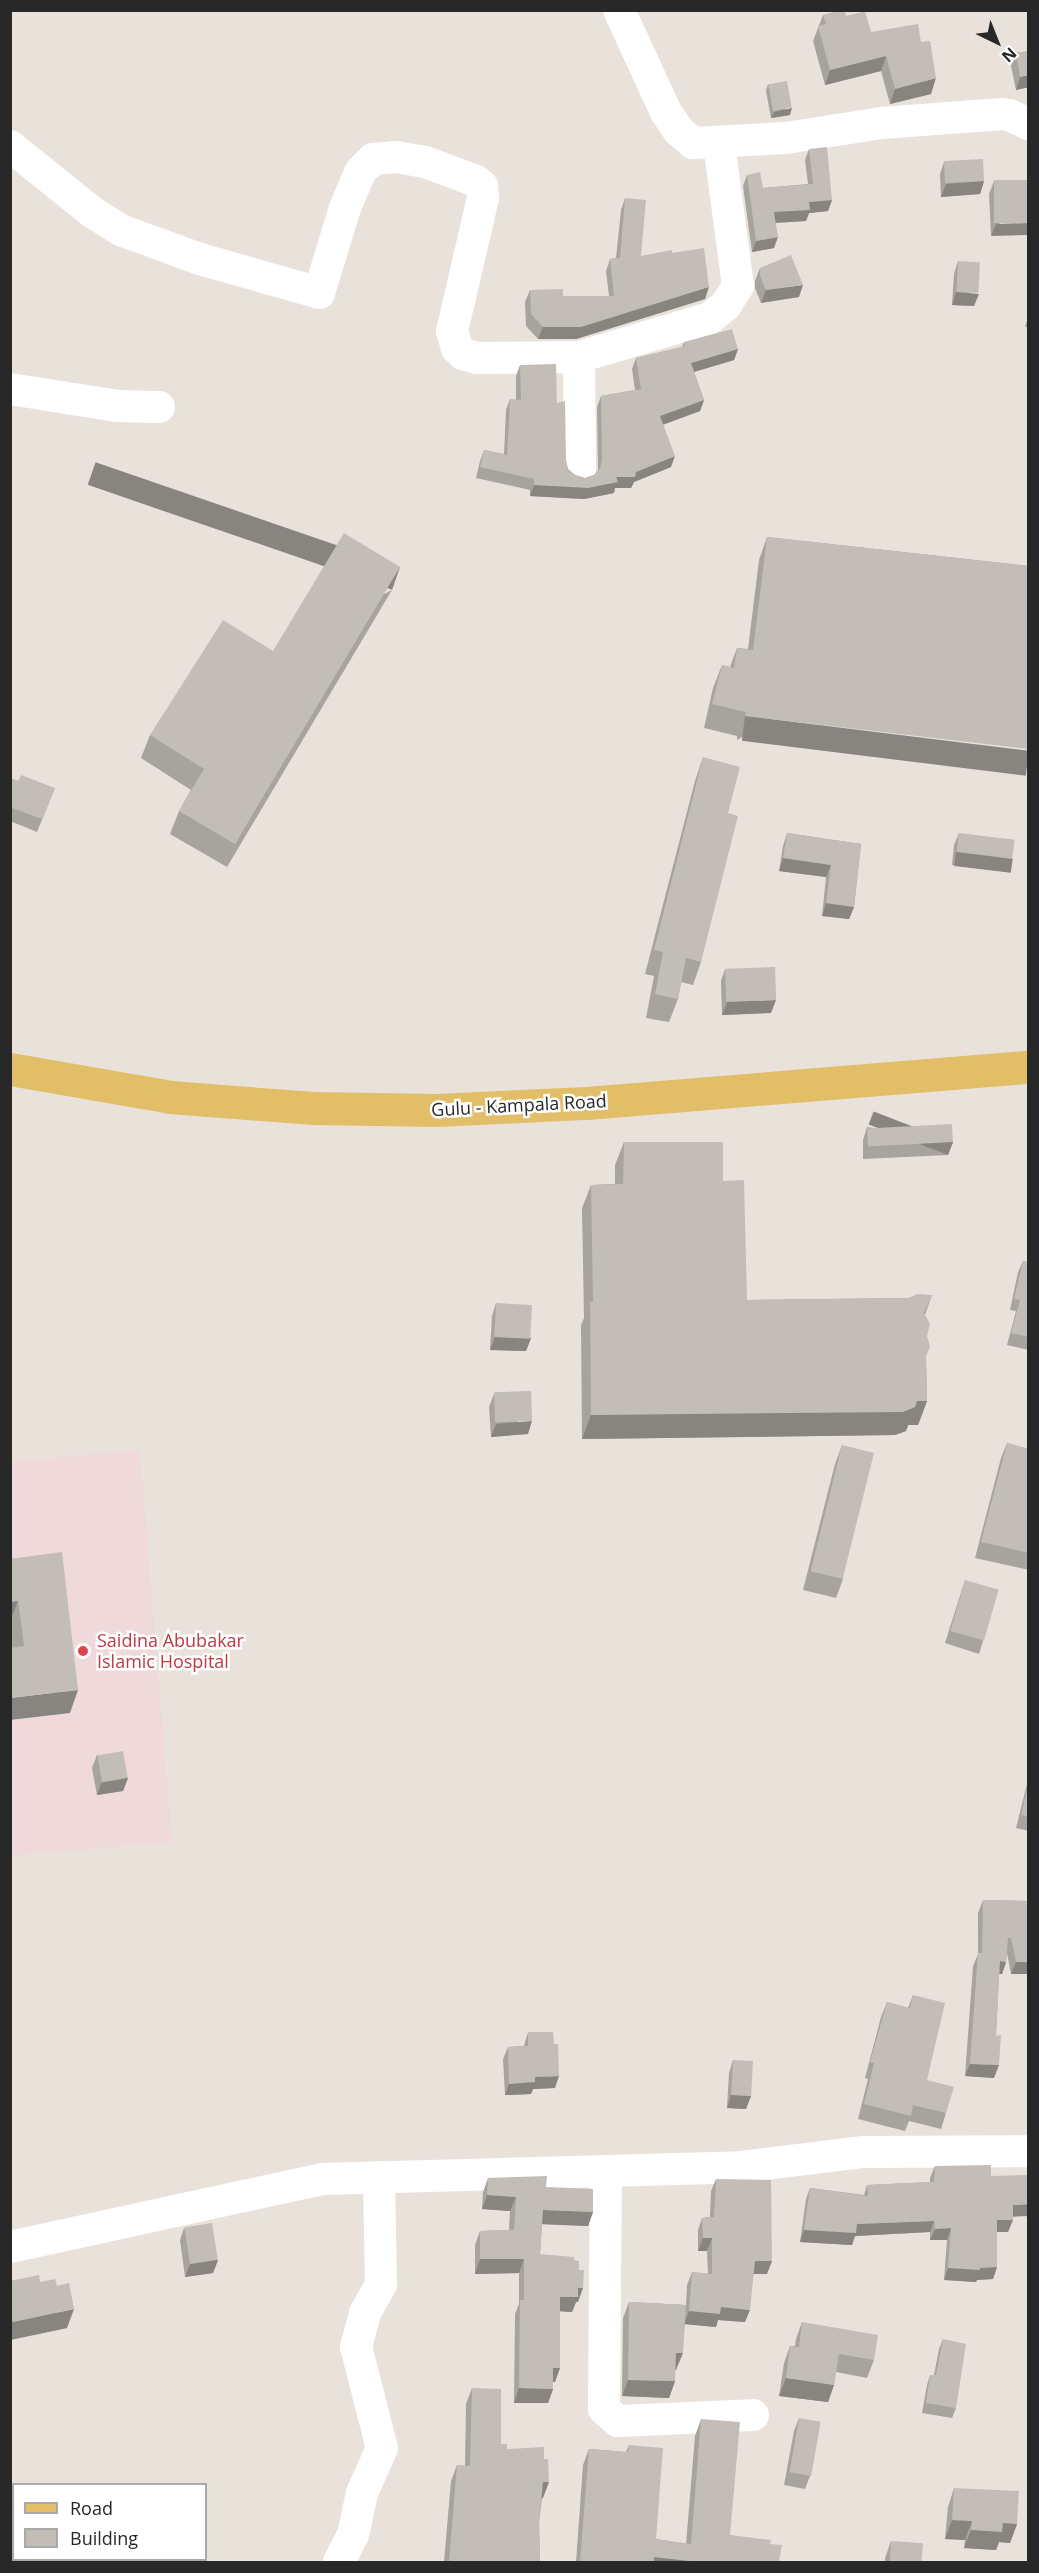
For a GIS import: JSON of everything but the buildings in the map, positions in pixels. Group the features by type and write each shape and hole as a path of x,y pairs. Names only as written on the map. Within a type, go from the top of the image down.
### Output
{"main road":[{"name":"Gulu - Kampala Road","path":"10,1070 171,1097 314,1108 436,1110 587,1103 1029,1067"}],"street":[{"path":"619,10 666,112 678,130 693,142 719,143 833,132 882,123 1002,114 1029,124"},
{"path":"10,146 92,212 123,231 200,259 319,293 345,208 360,172 373,159 396,157 425,162 480,183 484,191 452,331 457,348 463,354 477,358 579,357 710,318 726,305 738,286 719,143"},
{"path":"579,357 580,471"},
{"path":"10,389 117,406 159,407"},
{"path":"10,2247 322,2179 741,2167 864,2152 1029,2151"},
{"path":"606,2172 604,2409 618,2421 753,2415"},
{"path":"339,2562 353,2535 362,2493 382,2448 356,2348 362,2321 381,2284 379,2177"}],"shaded area":[{"name":"Saidina Abubakar Islamic Hospital","path":"140,1450 172,1842 11,1856 11,1461"}],"place":[{"name":"Saidina Abubakar Islamic Hospital","path":"83,1651"}]}
